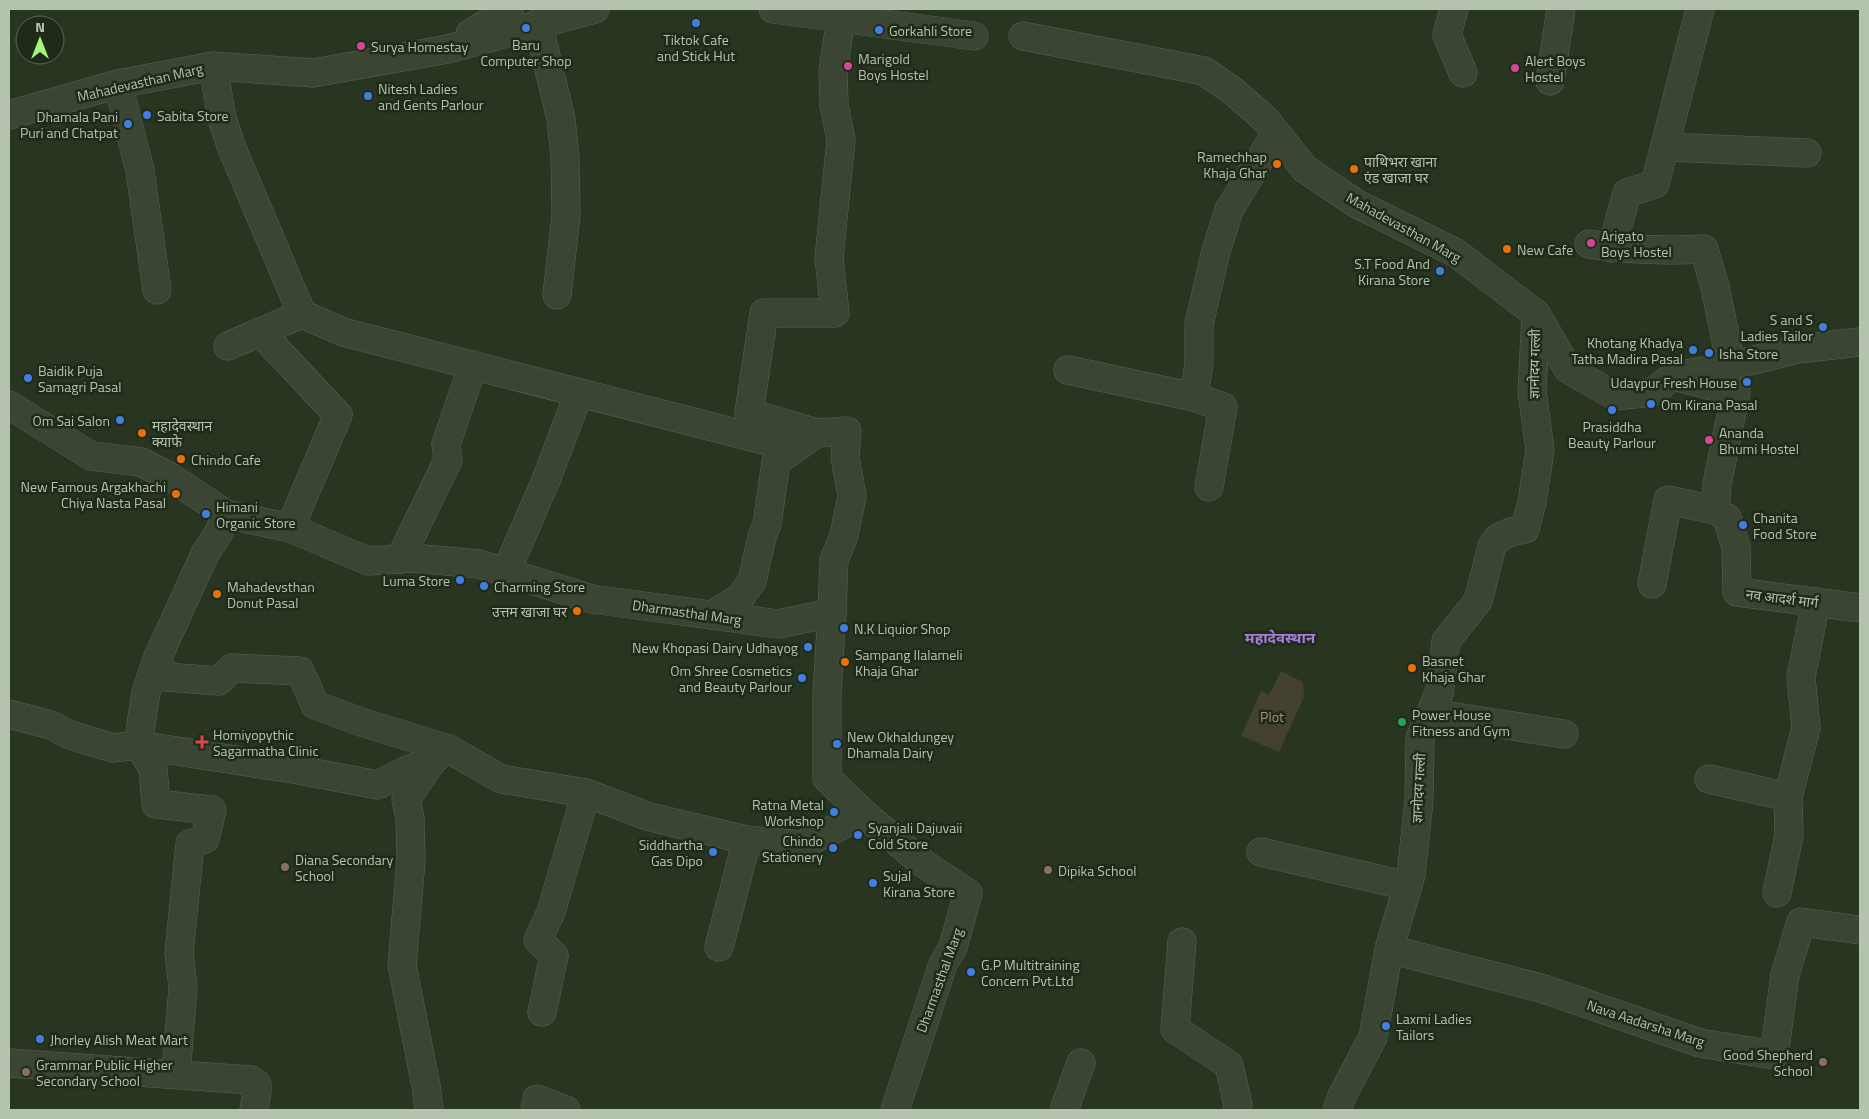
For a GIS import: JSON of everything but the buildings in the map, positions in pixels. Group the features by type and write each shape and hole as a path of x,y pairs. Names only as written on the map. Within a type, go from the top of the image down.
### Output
{"street":[{"path":"448,49 509,9"},
{"name":"Mahadevasthan Marg","path":"9,115 118,84 213,66 312,73 448,49 595,9"},
{"path":"1454,9 1447,34 1463,73"},
{"path":"1550,81 1561,9"},
{"path":"1700,9 1655,184 1627,194 1600,246 1666,251 1704,249 1716,287 1731,365"},
{"path":"780,10 974,36"},
{"path":"818,433 749,413 764,312 835,312 829,258 841,140 834,104 833,71 841,18"},
{"path":"538,23 561,119 564,157 566,215 557,295"},
{"name":"Mahadevasthan Marg","path":"1023,36 1204,71 1233,91 1266,120 1305,169 1357,204 1456,253 1536,314 1568,369 1615,396 1653,392 1673,376 1798,349 1860,342"},
{"path":"213,66 222,118 231,146 302,314 342,332 767,441 847,430 845,457 852,496 844,535 834,560 832,613"},
{"path":"118,84 140,171 157,290"},
{"path":"1194,397 1199,363 1199,324 1216,251 1229,210 1276,133"},
{"path":"1664,148 1807,153"},
{"path":"228,346 302,314"},
{"name":"ज्ञानोदय गल्ली","path":"1337,1110 1342,1096 1373,1037 1389,949 1411,875 1419,800 1420,738 1439,693 1446,641 1478,601 1492,546 1498,538 1511,532 1525,529 1532,502 1540,450 1532,391 1536,314"},
{"path":"260,332 338,415 290,528"},
{"path":"400,559 448,460 446,444 473,365"},
{"path":"1068,370 1194,397 1223,406 1209,487"},
{"path":"1652,584 1668,500 1715,510 1717,484 1736,392 1673,376"},
{"path":"506,572 546,480 579,393"},
{"name":"Dharmasthal Marg","path":"9,405 91,456 140,462 170,476 226,514 290,528 368,561 413,558 479,564 592,599 778,624 832,613 827,693 827,778 864,814 924,864 968,893 954,947 943,964 896,1110"},
{"path":"712,615 740,598 752,581 766,524 776,462 818,433"},
{"name":"नव आदर्श मार्ग","path":"1715,510 1727,518 1736,546 1737,592 1860,608"},
{"path":"176,1074 183,986 179,953 190,844 205,839 212,810 156,804 153,768 138,745 146,692 157,659 205,554 219,532 226,514"},
{"path":"1777,893 1789,835 1788,797 1806,728 1801,677 1816,602"},
{"path":"157,659 166,677 219,681 232,668 300,671 315,705 501,778 586,793 650,817 746,840 802,845 864,814"},
{"path":"1430,713 1564,734"},
{"path":"9,714 51,725 70,735 113,748 138,745 293,769 378,785 441,755"},
{"path":"429,1110 402,965 411,861 410,818 406,799 441,755"},
{"path":"1709,779 1788,797"},
{"path":"542,1012 554,956 538,940 551,912 586,793"},
{"path":"719,947 746,840"},
{"path":"1261,852 1408,886"},
{"name":"Nava Aadarsha Marg","path":"1389,949 1544,989 1700,1043 1774,1054 1785,975 1802,922 1860,930"},
{"path":"1182,942 1176,1030 1229,1065 1238,1105 1237,1110"},
{"path":"9,1063 251,1080 256,1084 258,1091 254,1110"},
{"path":"1064,1110 1081,1063"},
{"path":"535,1110 537,1099 566,1110"}],"green space":[{"name":"Plot","path":"1281,671 1303,682 1304,697 1279,752 1241,736 1261,691 1269,695"}],"place":[{"name":"Tiktok Cafe and Stick Hut","path":"696,23"},
{"name":"Baru Computer Shop","path":"526,28"},
{"name":"Gorkahli Store","path":"879,30"},
{"name":"Surya Homestay","path":"361,46"},
{"name":"Marigold Boys Hostel","path":"848,66"},
{"name":"Alert Boys Hostel","path":"1515,68"},
{"name":"Nitesh Ladies and Gents Parlour","path":"368,96"},
{"name":"Sabita Store","path":"147,115"},
{"name":"Dhamala Pani Puri and Chatpat","path":"128,124"},
{"name":"Ramechhap Khaja Ghar","path":"1277,164"},
{"name":"पाथिभरा खाना एंड खाजा घर","path":"1354,169"},
{"name":"Arigato Boys Hostel","path":"1591,243"},
{"name":"New Cafe","path":"1507,249"},
{"name":"S.T Food And Kirana Store","path":"1440,271"},
{"name":"S and S Ladies Tailor","path":"1823,327"},
{"name":"Khotang Khadya Tatha Madira Pasal","path":"1693,350"},
{"name":"Isha Store","path":"1709,353"},
{"name":"Baidik Puja Samagri Pasal","path":"28,378"},
{"name":"Udaypur Fresh House","path":"1747,382"},
{"name":"Om Kirana Pasal","path":"1651,404"},
{"name":"Prasiddha Beauty Parlour","path":"1612,410"},
{"name":"Om Sai Salon","path":"120,420"},
{"name":"महादेवस्थान क्याफे","path":"142,433"},
{"name":"Ananda Bhumi Hostel","path":"1709,440"},
{"name":"Chindo Cafe","path":"181,459"},
{"name":"New Famous Argakhachi Chiya Nasta Pasal","path":"176,494"},
{"name":"Himani Organic Store","path":"206,514"},
{"name":"Chanita Food Store","path":"1743,525"},
{"name":"Luma Store","path":"460,580"},
{"name":"Charming Store","path":"484,586"},
{"name":"Mahadevsthan Donut Pasal","path":"217,594"},
{"name":"उत्तम खाजा घर","path":"577,611"},
{"name":"N.K Liquior Shop","path":"844,628"},
{"name":"New Khopasi Dairy Udhayog","path":"808,647"},
{"name":"Sampang Ilalameli Khaja Ghar","path":"845,662"},
{"name":"Basnet Khaja Ghar","path":"1412,668"},
{"name":"Om Shree Cosmetics and Beauty Parlour","path":"802,678"},
{"name":"Power House Fitness and Gym","path":"1402,722"},
{"name":"Homiyopythic Sagarmatha Clinic","path":"202,742"},
{"name":"New Okhaldungey Dhamala Dairy","path":"837,744"},
{"name":"Ratna Metal Workshop","path":"834,812"},
{"name":"Syanjali Dajuvaii Cold Store","path":"858,835"},
{"name":"Chindo Stationery","path":"833,848"},
{"name":"Siddhartha Gas Dipo","path":"713,852"},
{"name":"Diana Secondary School","path":"285,867"},
{"name":"Dipika School","path":"1048,870"},
{"name":"Sujal Kirana Store","path":"873,883"},
{"name":"G.P Multitraining Concern Pvt.Ltd","path":"971,972"},
{"name":"Laxmi Ladies Tailors","path":"1386,1026"},
{"name":"Jhorley Alish Meat Mart","path":"40,1039"},
{"name":"Good Shepherd School","path":"1823,1062"},
{"name":"Grammar Public Higher Secondary School","path":"26,1072"}],"district":[{"name":"महादेवस्थान","path":"1280,637"}]}
